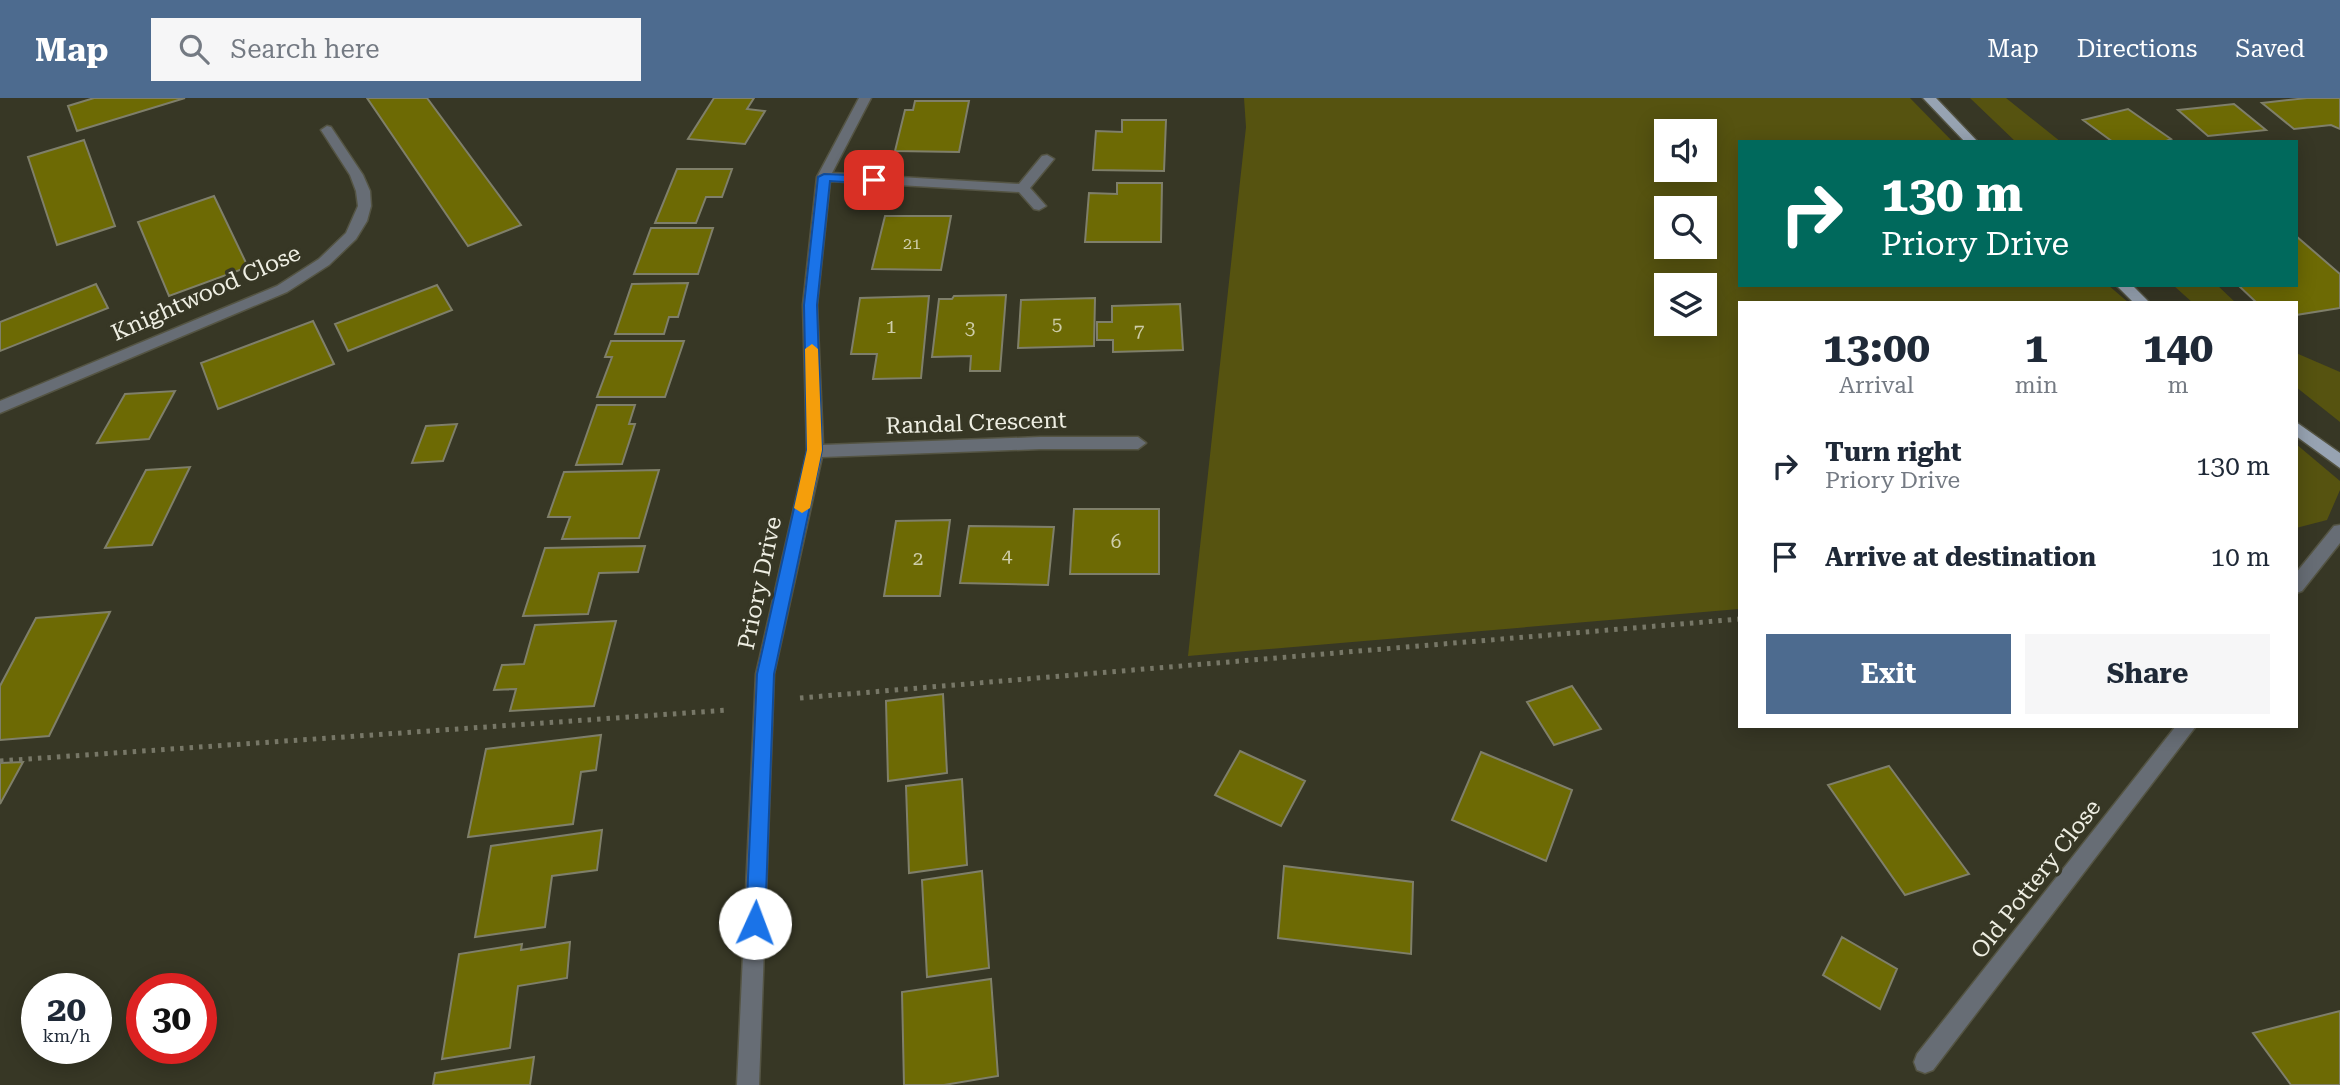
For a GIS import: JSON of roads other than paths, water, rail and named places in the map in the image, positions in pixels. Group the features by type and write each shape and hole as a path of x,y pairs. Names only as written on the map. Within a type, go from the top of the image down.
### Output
{"main road":[{"path":"1929,98 1970,140"},
{"path":"2125,287 2141,301"},
{"path":"2298,430 2340,462"}],"street":[{"name":"Priory Drive","path":"748,1085 765,674 814,450 810,305 824,177 865,98"},
{"name":"Knightwood Close","path":"0,407 282,289 313,272 330,258 351,234 365,204 363,190 327,130"},
{"path":"1023,188 1047,159"},
{"path":"824,177 1023,188 1039,206"},
{"name":"Randal Crescent","path":"814,450 1138,443"},
{"path":"2298,584 2340,531"},
{"name":"Old Pottery Close","path":"1925,1062 2185,728"}]}
